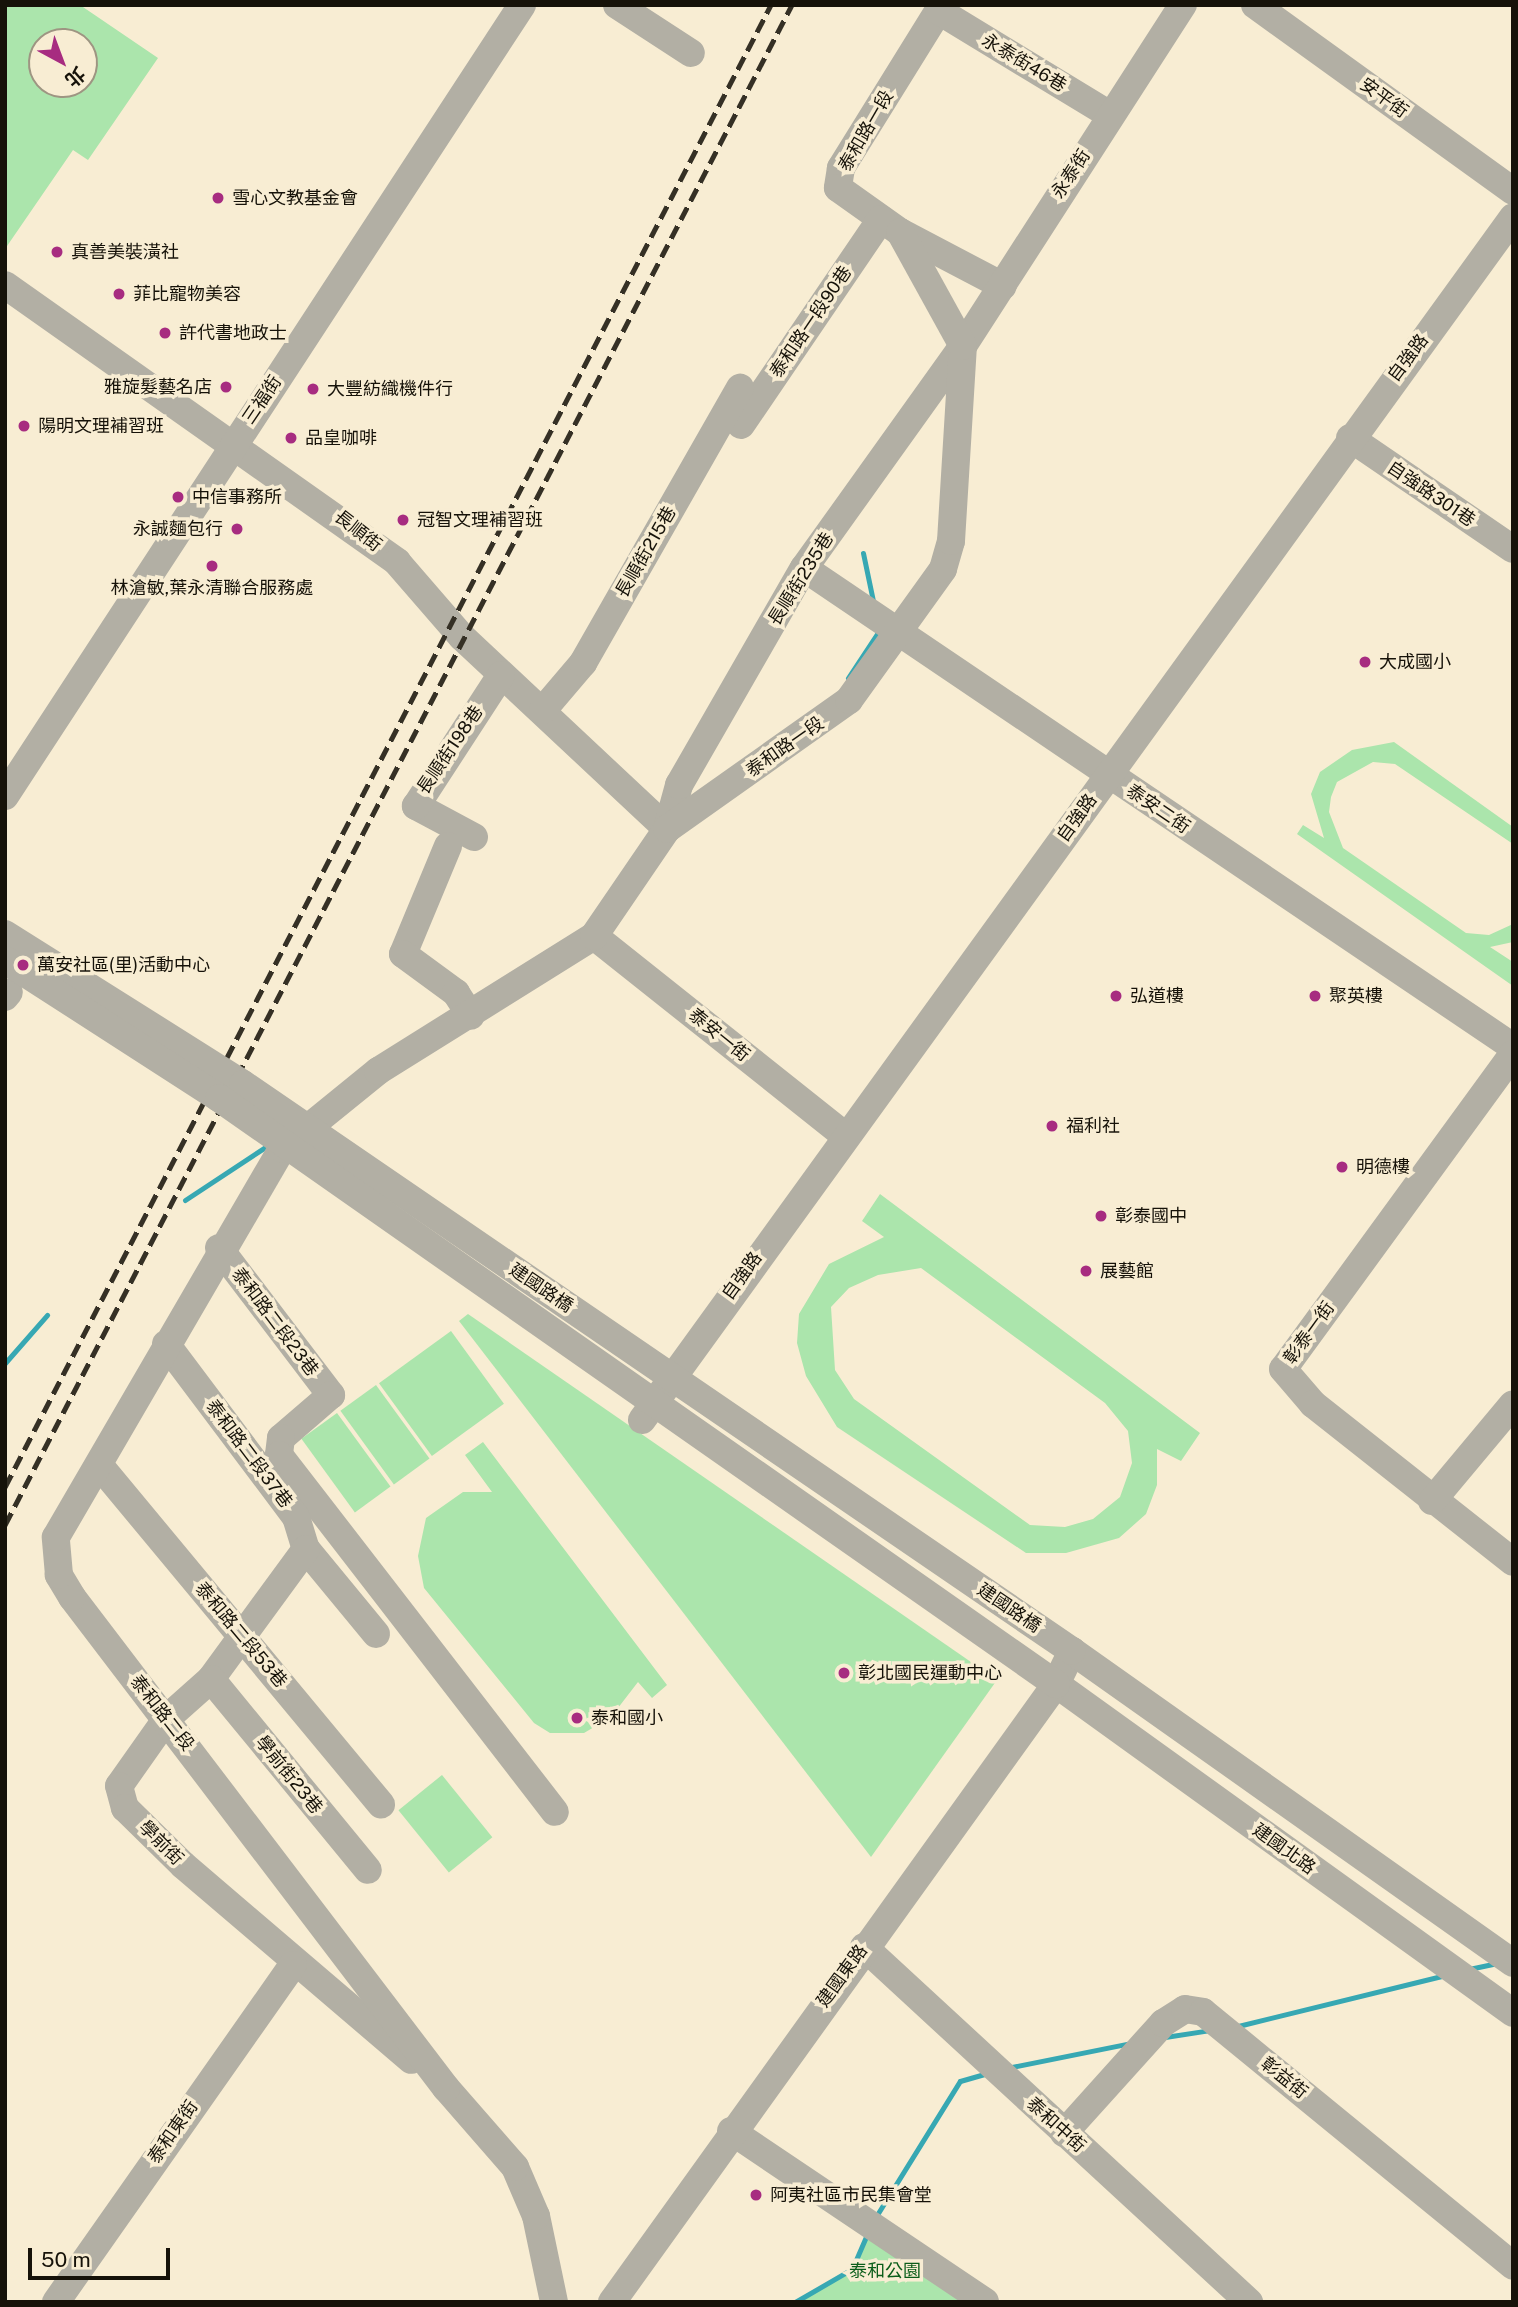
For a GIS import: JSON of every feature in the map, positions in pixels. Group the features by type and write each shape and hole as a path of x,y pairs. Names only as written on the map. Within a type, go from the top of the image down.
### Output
{"street":[{"name":"三福街","path":"5,796 233,442 522,5"},
{"path":"617,5 691,53"},
{"name":"永泰街","path":"963,345 1183,5"},
{"name":"安平街","path":"1255,5 1513,191"},
{"name":"永泰街46巷","path":"940,8 1110,115"},
{"name":"泰和路一段","path":"940,8 841,168 838,188 891,226 1003,286"},
{"name":"自強路","path":"642,1420 843,1134 1108,775 1350,438 1513,217"},
{"name":"泰和路一段","path":"327,1114 378,1071 471,1016 594,936 667,829 849,700 886,621 943,569 951,541 963,345 891,226"},
{"name":"泰和路一段90巷","path":"741,425 891,226"},
{"name":"長順街","path":"5,285 233,442 397,562 502,675 543,710 667,829"},
{"name":"長順街235巷","path":"667,829 678,785 804,568 963,345"},
{"name":"長順街215巷","path":"543,710 583,663 740,388"},
{"name":"自強路301巷","path":"1350,438 1513,549"},
{"name":"泰安二街","path":"804,568 1513,1047"},
{"name":"長順街198巷","path":"471,1016 456,993 403,954 461,841 416,806 502,675"},
{"name":"建國路橋","path":"5,934 243,1084 1072,1651"},
{"name":"泰安一街","path":"594,936 843,1134"},
{"name":"建國路橋","path":"5,960 219,1098 1056,1684"},
{"name":"彰泰一街","path":"1513,1054 1283,1369 1313,1405 1513,1562"},
{"name":"泰和路二段","path":"327,1114 282,1149 219,1248 100,1466 57,1537 59,1576 446,2088 515,2167 536,2216 554,2302"},
{"name":"泰和路二段23巷","path":"219,1248 331,1395 281,1438 279,1455 555,1812"},
{"name":"泰和路二段37巷","path":"166,1344 296,1517 306,1549 376,1634"},
{"path":"1432,1501 1513,1404"},
{"name":"泰和路二段53巷","path":"100,1466 382,1804"},
{"name":"學前街","path":"306,1549 211,1679 167,1718 119,1786 125,1808 293,1965 446,2088"},
{"path":"1072,1651 1513,1963"},
{"name":"建國東路","path":"612,2302 731,2131 1056,1684 1072,1651"},
{"name":"學前街23巷","path":"211,1679 368,1870"},
{"name":"建國北路","path":"1056,1684 1513,2013"},
{"name":"泰和中街","path":"864,1947 1249,2302"},
{"name":"泰和東街","path":"56,2302 293,1965"},
{"name":"彰益街","path":"1065,2133 1155,2032 1185,2009 1210,2018 1513,2266"},
{"path":"731,2131 985,2302"}],"green space":[{"path":"5,5 80,5 158,58 88,160 73,150 5,249"},
{"path":"1394,742 1513,827 1513,844 1395,764 1373,762 1337,782 1331,797 1329,812 1343,848 1466,933 1489,935 1513,924 1513,942 1490,947 1513,962 1513,986 1297,834 1303,825 1324,838 1311,794 1320,772 1352,750"},
{"path":"880,1194 1200,1433 1181,1461 1157,1449 1157,1485 1146,1514 1119,1538 1066,1553 1026,1553 837,1427 806,1376 797,1343 799,1314 829,1264 884,1237 862,1221","holes":["921,1268 1105,1403 1128,1431 1132,1463 1120,1497 1093,1519 1065,1527 1030,1525 854,1399 835,1370 831,1307 849,1288 878,1275"]},
{"path":"468,1314 997,1680 871,1857 459,1321"},
{"path":"451,1331 504,1404 432,1456 379,1383"},
{"path":"376,1385 429,1459 394,1484 340,1411"},
{"path":"337,1413 390,1487 355,1512 301,1439"},
{"path":"483,1442 667,1685 652,1698 638,1682 611,1717 584,1733 550,1733 534,1723 424,1588 418,1556 426,1518 463,1492 492,1492 465,1455"},
{"path":"442,1775 492,1837 449,1872 398,1810"},
{"name":"泰和公園","path":"871,2225 985,2302 795,2302 852,2269"}],"waterway":[{"path":"863,553 873,601"},
{"path":"848,678 879,631"},
{"path":"185,1200 270,1144"},
{"path":"5,1363 47,1315"},
{"path":"1469,1969 1497,1963"},
{"path":"1234,2027 1446,1975"},
{"path":"1165,2037 1211,2030"},
{"path":"1007,2068 1131,2043"},
{"path":"875,2218 960,2081 988,2073"},
{"path":"795,2302 852,2269 868,2232"}],"railway":[{"path":"5,1487 771,5"},
{"path":"5,1525 792,5"}],"place":[{"name":"雪心文教基金會","path":"218,198"},
{"name":"真善美裝潢社","path":"57,252"},
{"name":"菲比寵物美容","path":"119,294"},
{"name":"許代書地政士","path":"165,333"},
{"name":"雅旋髮藝名店","path":"226,387"},
{"name":"大豐紡織機件行","path":"313,389"},
{"name":"陽明文理補習班","path":"24,426"},
{"name":"品皇咖啡","path":"291,438"},
{"name":"中信事務所","path":"178,497"},
{"name":"冠智文理補習班","path":"403,520"},
{"name":"永誠麵包行","path":"237,529"},
{"name":"林滄敏,葉永清聯合服務處","path":"212,566"},
{"name":"大成國小","path":"1365,662"},
{"name":"萬安社區(里)活動中心","path":"23,965"},
{"name":"弘道樓","path":"1116,996"},
{"name":"聚英樓","path":"1315,996"},
{"name":"福利社","path":"1052,1126"},
{"name":"明德樓","path":"1342,1167"},
{"name":"彰泰國中","path":"1101,1216"},
{"name":"展藝館","path":"1086,1271"},
{"name":"彰北國民運動中心","path":"844,1673"},
{"name":"泰和國小","path":"577,1718"},
{"name":"阿夷社區市民集會堂","path":"756,2195"}]}
